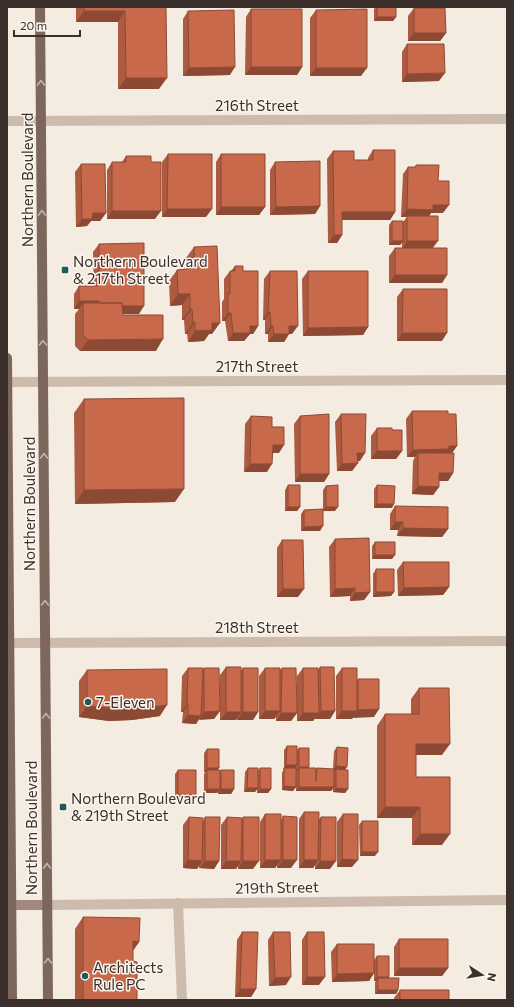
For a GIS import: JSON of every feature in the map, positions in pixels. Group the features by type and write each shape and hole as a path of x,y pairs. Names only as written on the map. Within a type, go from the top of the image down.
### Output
{"main road":[{"name":"Northern Boulevard","path":"40,7 48,1000"},
{"name":"Northern Boulevard","path":"7,358 9,905 12,1000"},
{"path":"9,905 47,905"}],"street":[{"name":"216th Street","path":"7,121 507,119"},
{"name":"217th Street","path":"7,382 507,380"},
{"name":"218th Street","path":"8,643 507,641"},
{"name":"219th Street","path":"47,905 507,900"},
{"path":"178,903 182,1000"}],"building":[{"path":"84,7 166,7 167,78 126,78 125,11 84,11"},
{"path":"377,7 396,7 396,17 377,17"},
{"path":"414,8 445,8 446,33 414,33"},
{"path":"251,9 302,9 302,67 251,67"},
{"path":"367,9 367,68 316,68 316,10"},
{"path":"234,10 235,67 189,68 188,11"},
{"path":"407,44 444,44 445,73 407,74"},
{"path":"373,150 395,150 395,212 342,212 342,235 334,235 333,151 354,151 354,160 373,160"},
{"path":"168,154 212,154 212,209 167,209"},
{"path":"221,154 265,154 265,207 221,207"},
{"path":"126,156 151,156 151,162 161,162 161,211 112,211 112,162 126,162"},
{"path":"320,161 320,206 276,207 275,162"},
{"path":"81,164 105,164 106,213 93,213 92,219 82,219"},
{"path":"416,165 439,165 438,181 449,181 449,205 433,205 433,210 407,209 408,167 416,167"},
{"path":"407,216 438,216 438,241 407,241"},
{"path":"392,221 403,221 403,241 392,241"},
{"path":"144,243 144,306 123,306 122,303 79,301 79,286 99,286 99,244"},
{"path":"217,246 220,323 212,323 212,330 195,331 195,322 193,323 192,309 190,309 190,294 178,294 177,270 195,268 194,247"},
{"path":"395,248 447,248 447,275 395,275"},
{"path":"235,266 243,266 243,271 258,271 258,326 250,326 250,333 233,333 231,313 228,313 230,271 235,271"},
{"path":"270,271 297,271 298,326 289,326 289,334 274,334 273,326 271,326 270,312 268,312"},
{"path":"308,271 368,271 368,327 308,328"},
{"path":"403,289 447,289 447,333 402,333"},
{"path":"83,303 122,303 123,315 163,315 163,339 88,340 83,335"},
{"path":"184,398 184,489 84,490 84,399"},
{"path":"412,411 448,411 448,414 456,414 457,446 449,446 449,449 413,450"},
{"path":"329,414 329,474 300,474 300,416"},
{"path":"341,414 366,414 365,453 357,453 358,463 342,464"},
{"path":"251,416 272,417 272,427 284,427 284,445 273,445 272,464 250,464"},
{"path":"377,428 402,430 402,451 377,451"},
{"path":"418,453 454,453 453,473 439,473 439,487 418,486"},
{"path":"288,485 300,485 300,507 288,507"},
{"path":"338,485 338,507 326,507 326,486"},
{"path":"377,485 395,486 394,504 377,504"},
{"path":"395,506 448,507 448,529 403,528 403,522 395,522"},
{"path":"323,509 323,526 304,527 304,510"},
{"path":"369,538 370,592 355,593 355,588 335,589 335,539"},
{"path":"282,540 303,540 304,589 283,589"},
{"path":"375,542 395,542 395,555 375,555"},
{"path":"403,562 449,562 449,587 404,588"},
{"path":"376,569 394,569 394,592 376,592"},
{"path":"226,667 241,667 241,712 226,712"},
{"path":"320,667 334,667 335,711 321,711"},
{"path":"188,668 203,668 201,716 188,715"},
{"path":"204,668 219,668 220,711 204,712"},
{"path":"243,668 258,668 258,712 243,712"},
{"path":"265,668 280,668 280,711 265,711"},
{"path":"282,668 296,668 297,713 281,713"},
{"path":"303,668 318,668 319,713 303,713"},
{"path":"342,668 357,668 357,711 342,711"},
{"path":"167,669 167,705 140,709 117,709 87,706 87,670"},
{"path":"358,679 379,679 379,709 358,710"},
{"path":"419,688 449,688 450,744 416,744 416,777 450,777 450,834 420,834 420,807 385,807 385,714 419,714"},
{"path":"287,746 297,746 297,765 286,765"},
{"path":"337,747 348,748 347,767 336,766"},
{"path":"299,748 309,748 309,767 299,767"},
{"path":"207,749 219,749 219,768 207,768"},
{"path":"248,768 258,768 258,788 247,788"},
{"path":"260,768 271,768 271,789 260,789"},
{"path":"284,768 296,768 296,787 284,786"},
{"path":"299,768 316,768 316,781 317,768 334,769 334,787 299,787"},
{"path":"336,769 348,770 348,789 336,788"},
{"path":"178,770 196,770 196,795 178,795"},
{"path":"207,770 220,770 220,789 207,789"},
{"path":"221,770 234,770 234,789 221,789"},
{"path":"304,812 319,812 318,860 304,860"},
{"path":"265,814 281,814 281,860 265,860"},
{"path":"343,814 358,814 358,860 342,859"},
{"path":"283,816 297,817 297,860 283,860"},
{"path":"189,817 203,818 202,861 188,860"},
{"path":"205,817 220,817 219,861 205,861"},
{"path":"227,817 242,818 241,861 226,861"},
{"path":"243,817 259,817 259,861 243,861"},
{"path":"321,817 336,817 336,861 320,861"},
{"path":"362,821 378,821 378,852 362,852"},
{"path":"83,917 140,918 139,942 133,941 133,961 137,962 137,1000 83,1000"},
{"path":"242,932 258,932 256,989 240,989"},
{"path":"273,932 290,932 291,977 275,978"},
{"path":"307,932 324,932 325,977 307,977"},
{"path":"399,939 448,939 448,968 399,968"},
{"path":"337,944 374,944 374,973 337,974"},
{"path":"377,956 389,956 389,977 377,977"},
{"path":"378,978 399,978 398,990 378,990"},
{"path":"400,990 449,990 449,1000 400,1000"}],"place":[{"name":"Northern Boulevard & 217th Street","path":"65,270"},
{"name":"7-Eleven","path":"88,702"},
{"name":"Northern Boulevard & 219th Street","path":"63,807"},
{"name":"Architects Rule PC","path":"85,976"}]}
